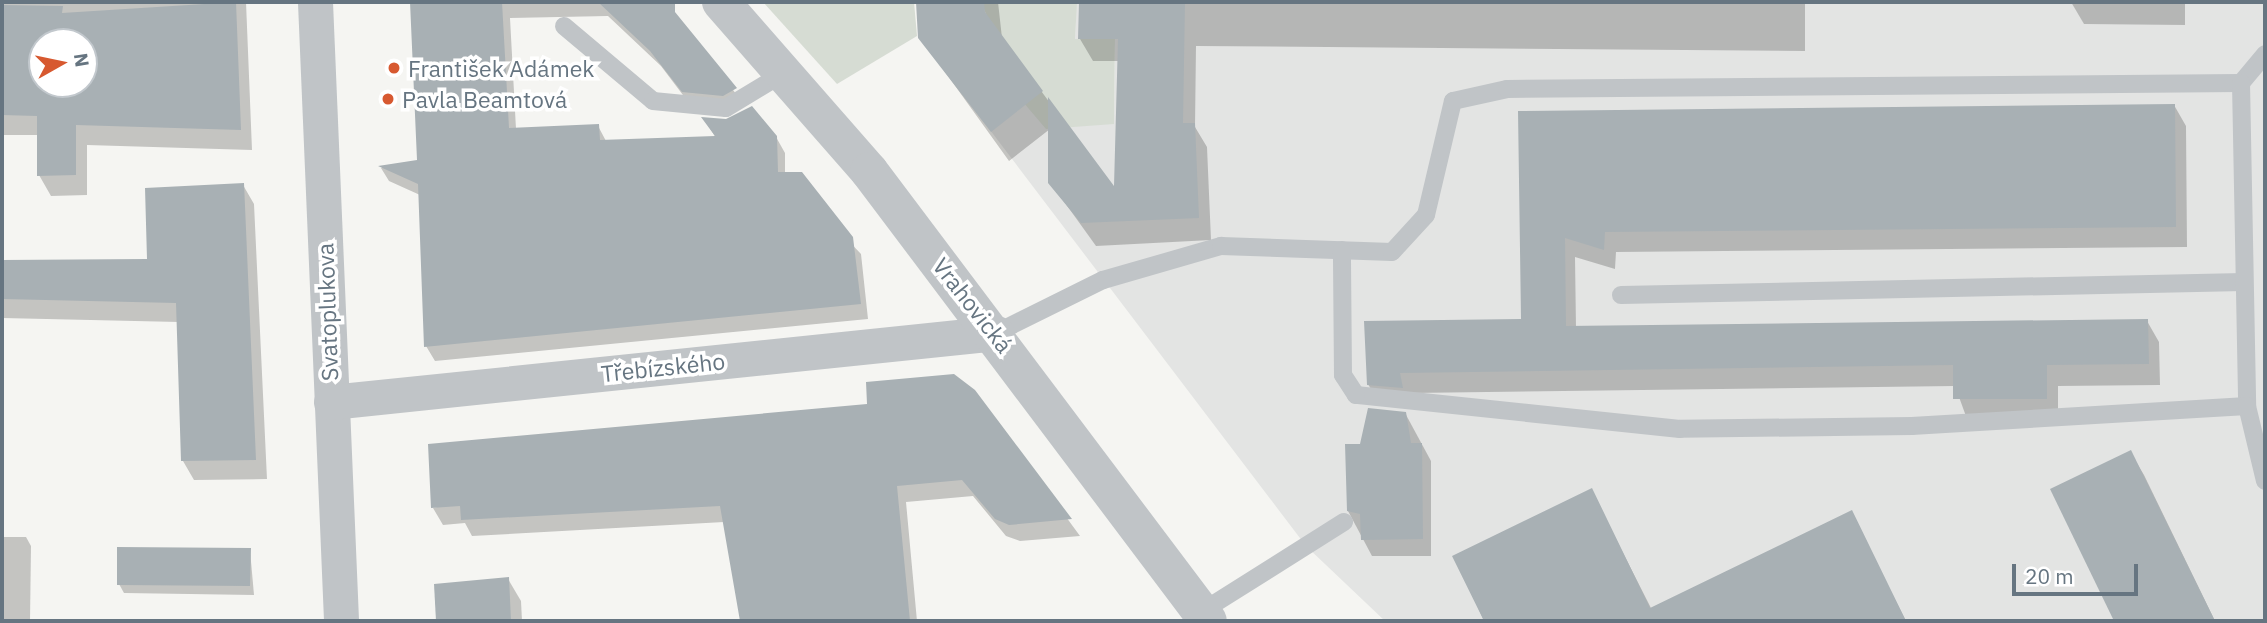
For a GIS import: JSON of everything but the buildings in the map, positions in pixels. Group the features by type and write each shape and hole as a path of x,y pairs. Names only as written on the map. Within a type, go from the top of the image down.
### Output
{"street":[{"name":"Svatoplukova","path":"315,2 341,621"},
{"name":"Vrahovická","path":"721,2 784,73 996,333 1205,617"},
{"name":"Třebízského","path":"331,402 996,333"}],"lane":[{"path":"564,26 653,101 726,108 784,73"},
{"path":"2265,54 2241,83 2247,406 2265,481"},
{"path":"996,333 1103,280 1221,246 1392,252 1426,215 1453,101 1507,89 2241,83"},
{"path":"1342,250 1343,375 1356,395 1680,429 1912,426 2247,406"},
{"path":"1621,295 2244,282"},
{"path":"1205,617 1344,522"}],"shaded area":[{"path":"763,2 914,2 917,36 837,84"},
{"path":"981,2 1077,2 1075,39 1115,38 1114,124 1046,129 1023,102"},
{"path":"1076,2 2265,2 2265,621 1385,621 1306,546 990,130 1023,102 1114,124 1115,38 1075,39"}],"place":[{"name":"František Adámek","path":"394,68"},
{"name":"Pavla Beamtová","path":"388,99"}]}
